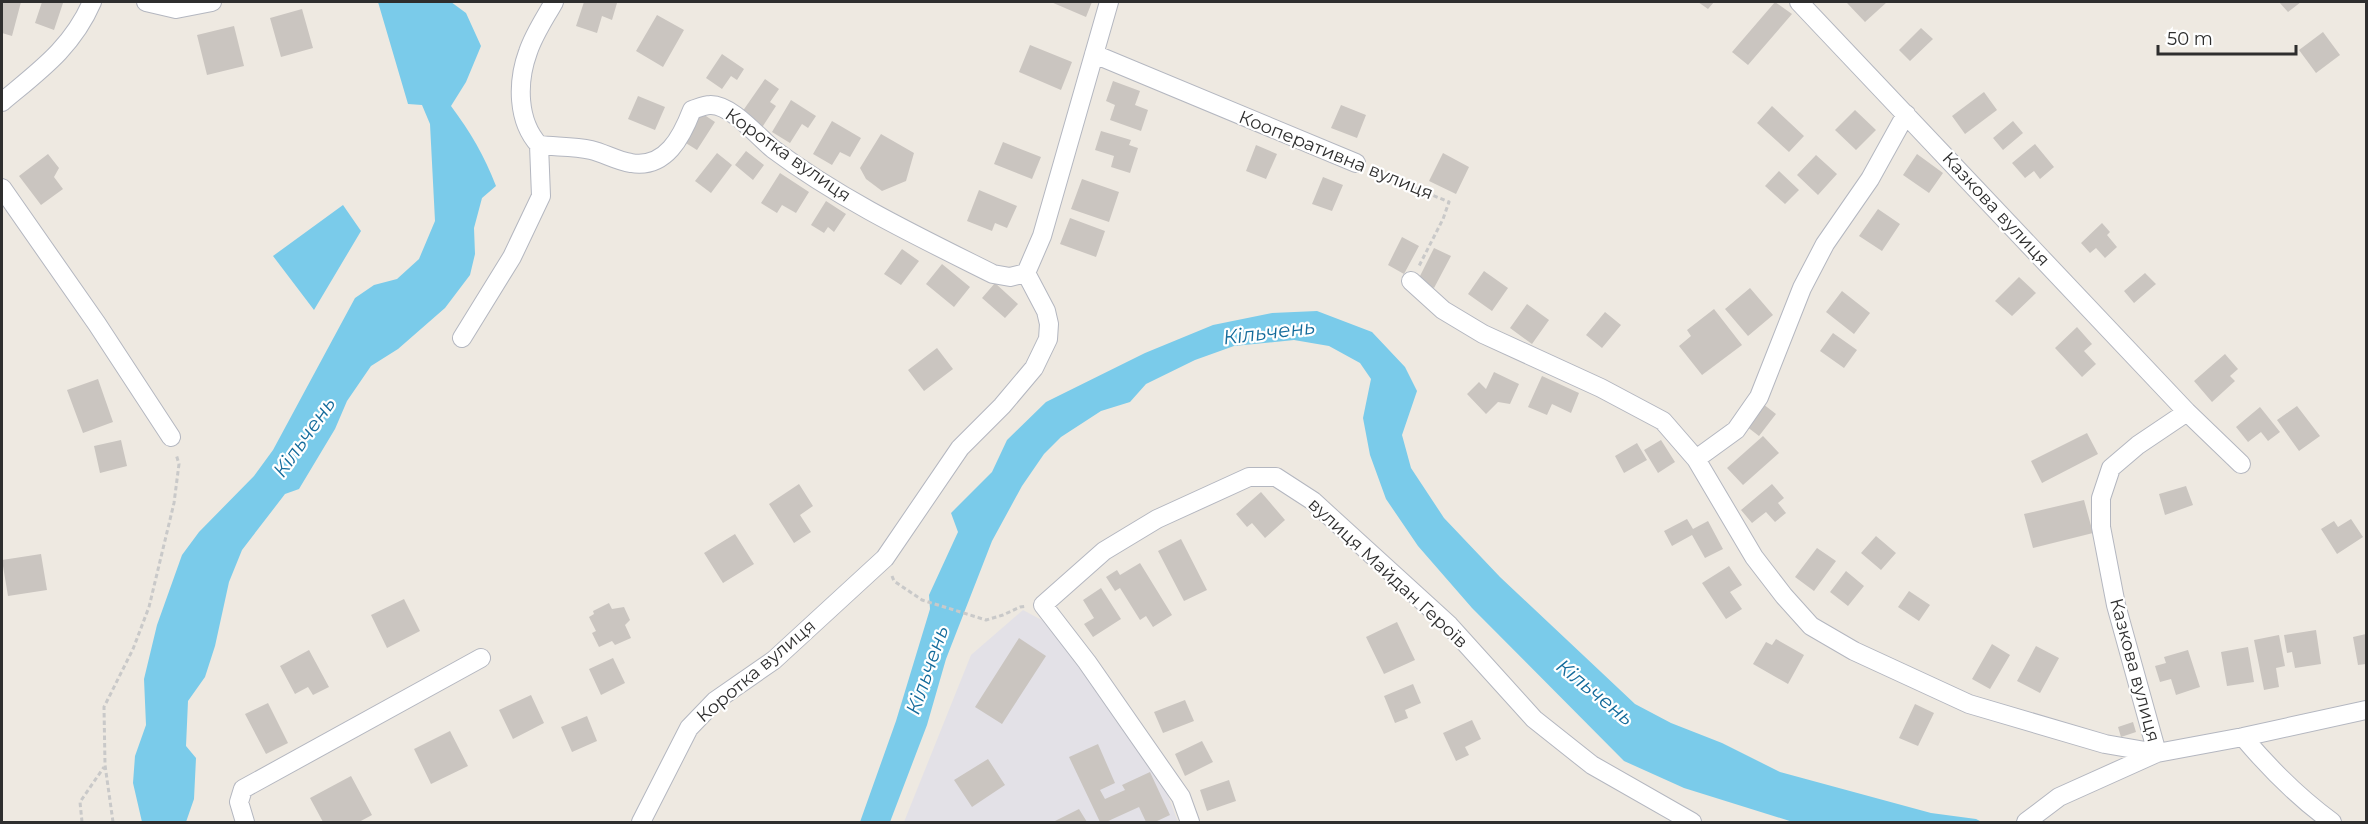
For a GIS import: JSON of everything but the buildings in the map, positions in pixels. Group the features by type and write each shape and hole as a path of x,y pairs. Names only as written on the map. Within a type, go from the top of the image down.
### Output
{"street":[{"path":"2,102 61,52 85,19 92,2"},
{"path":"146,2 176,9 212,2"},
{"path":"462,338 512,257 541,196 539,145 530,135 522,114 521,81 528,52 554,2"},
{"path":"1026,273 1042,236 1109,2"},
{"name":"Казкова вулиця","path":"1805,3 1906,114 2187,412 2241,464"},
{"name":"Кооперативна вулиця","path":"1094,54 1356,163"},
{"name":"Коротка вулиця","path":"539,145 590,150 632,164 649,162 664,155 676,145 692,110 711,104 730,111 773,148 834,190 897,226 993,274 1010,277 1026,273 1046,311 1049,324 1048,339 1034,368 1002,406 960,448 885,558 774,660 715,701 689,728 641,822"},
{"path":"1696,459 1736,430 1760,397 1802,288 1825,244 1870,179 1906,114"},
{"path":"2,188 97,324 171,436"},
{"path":"1411,281 1443,310 1483,334 1601,388 1663,422 1696,459 1754,557 1811,626 1854,651 1969,704 2105,744 2157,753"},
{"name":"Казкова вулиця","path":"2157,753 2116,605 2101,527 2101,498 2111,468 2187,412"},
{"name":"вулиця Майдан Героїв","path":"1190,822 1181,796 1087,662 1043,606 1104,550 1157,519 1249,477 1276,477 1313,501 1449,625 1534,719 1592,765 1692,822"},
{"path":"245,822 239,801 243,789 481,658"},
{"path":"2026,822 2059,797 2157,753 2367,710"},
{"path":"2243,737 2264,762 2311,806 2332,822"}],"path":[{"name":"Кооперативна вулиця","path":"1356,163 1449,202 1443,219 1411,281"},
{"path":"113,822 105,765 104,707 133,649 149,607 174,503 179,464 171,436"},
{"path":"885,558 894,581 922,600 973,614 986,620 1020,607"},
{"path":"82,822 80,802 105,765"}],"shaded area":[{"path":"1023,610 1051,625 1164,785 1178,822 904,822 971,655"}],"water":[{"name":"Кільчень","path":"378,2 451,2 466,13 481,46 466,82 451,106 476,144 496,186 482,198 474,228 475,254 470,275 445,308 398,349 371,366 347,401 335,429 299,489 285,494 242,550 229,582 215,646 205,677 188,701 186,746 196,758 194,799 186,822 142,822 133,783 135,756 146,725 144,679 157,625 182,555 199,532 254,476 273,450 355,298 374,285 397,279 419,259 435,221 430,124 422,105 408,104"},
{"path":"343,205 361,231 314,310 273,256"},
{"name":"Кільчень","path":"1317,311 1372,332 1405,367 1417,391 1402,435 1411,468 1444,518 1500,577 1635,704 1671,723 1722,743 1780,772 1931,813 1976,819 1982,822 1793,822 1684,788 1624,761 1472,608 1418,546 1386,499 1370,455 1363,418 1371,379 1360,363 1329,346 1294,340 1234,346 1195,360 1146,384 1130,402 1101,411 1061,437 1044,454 1022,486 992,541 946,659 927,725 890,822 860,822 896,721 930,609 929,595 958,532 951,513 992,472 1007,440 1046,402 1145,353 1213,325 1272,313"}]}
